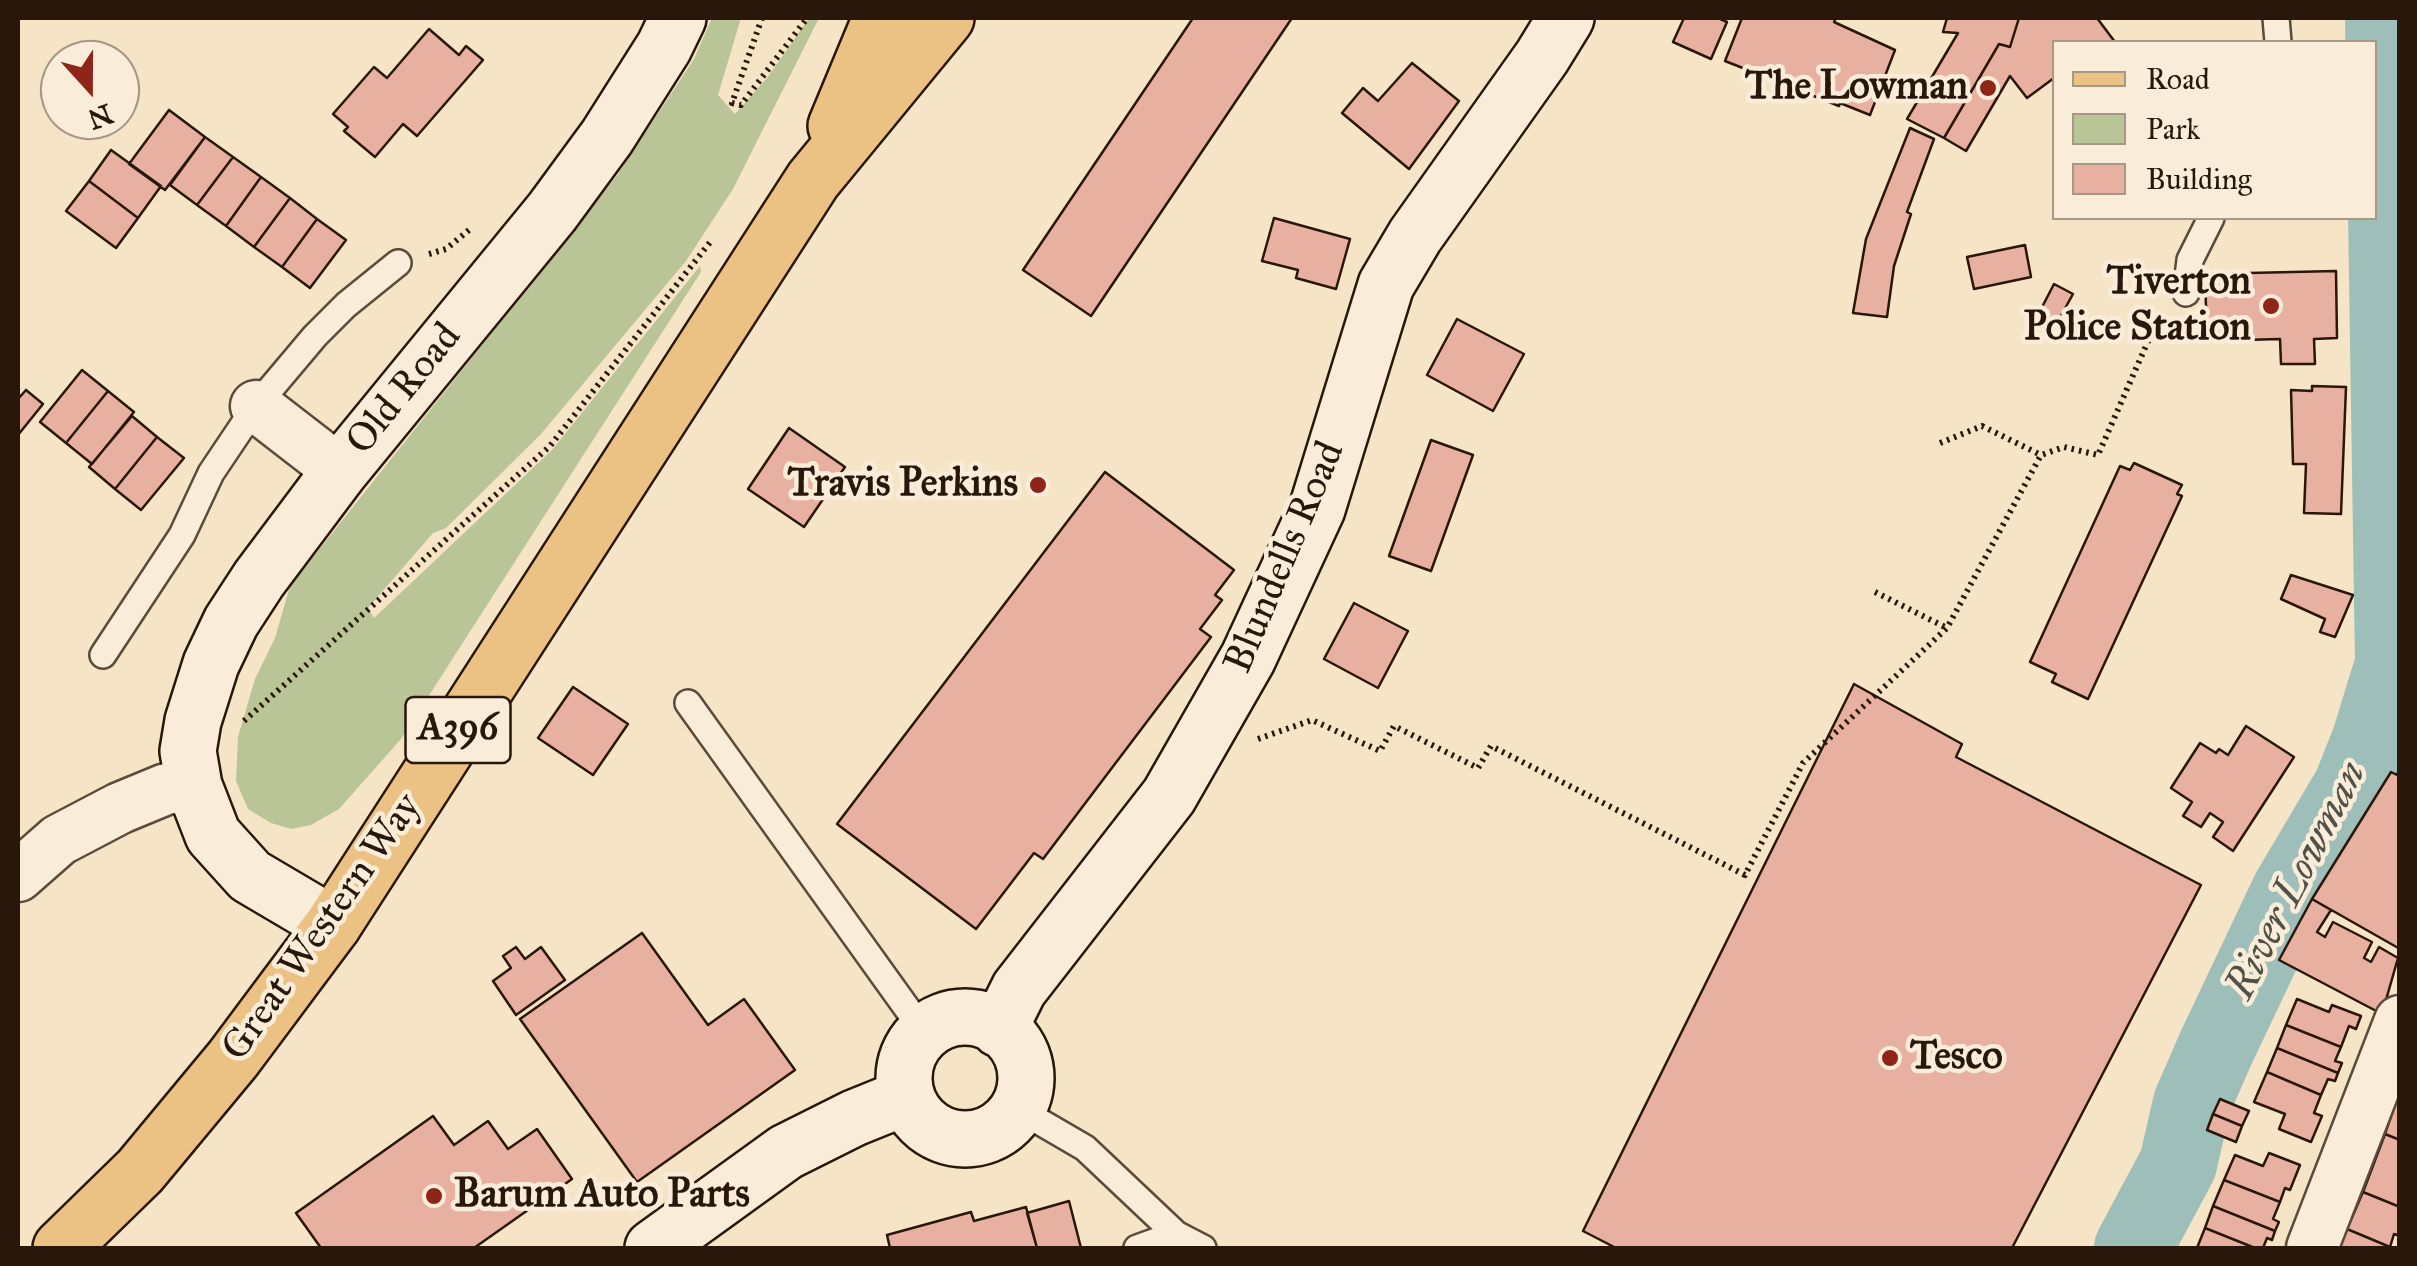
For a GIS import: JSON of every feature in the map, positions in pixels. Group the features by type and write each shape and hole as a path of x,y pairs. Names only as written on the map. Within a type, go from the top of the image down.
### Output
{"main road":[{"name":"A396","path":"813,180 881,18"},
{"name":"A396","path":"813,180 946,18"},
{"name":"Great Western Way","path":"61,1248 140,1172 233,1059 333,925 813,180"}],"street":[{"name":"Old Road","path":"333,925 250,876 213,835 194,786 188,751 193,721 212,664 231,622 258,578 340,470 552,212 624,111 678,18"},
{"name":"Blundells Road","path":"999,1029 1019,988 1169,796 1248,658 1317,509 1386,285 1415,236 1566,18"},
{"path":"256,406 340,470"},
{"path":"18,876 60,840 120,808 166,789 194,786"},
{"path":"966,1016 988,1021 1011,1037 1022,1055 1026,1076 1024,1097 1004,1125 986,1136 961,1140 940,1134 916,1116 906,1097 905,1064 924,1032 949,1019 966,1016"},
{"path":"2312,1248 2400,1022"},
{"path":"671,1243 786,1152 906,1097"}],"lane":[{"path":"2186,292 2190,260 2210,220"},
{"path":"103,656 172,551 211,473 256,406 335,315 398,263"},
{"path":"688,703 924,1032"},
{"path":"1018,1109 1085,1148 1172,1241"},
{"path":"1137,1248 1172,1241 1203,1248"}],"path":[{"path":"762,18 732,103 741,105 807,18"},
{"path":"193,721 248,721 550,446 719,230"},
{"path":"1196,746 1234,764 1252,741 1312,720 1380,751 1394,726 1478,768 1492,746 1745,875 1803,763 1947,628 2042,455 2064,447 2098,455 2149,339 2186,292"},
{"path":"1940,443 1982,426 2042,455"},
{"path":"1875,592 1947,628"}],"green space":[{"path":"712,18 741,18 718,95 735,114 767,78 809,18 819,18 733,189 686,261 541,434 446,528 433,533 368,608 374,618 552,450 700,266 701,272 401,739 339,809 311,825 291,829 271,823 248,809 236,781 238,737 290,586 618,174 694,59"}],"building":[{"path":"1193,18 1292,18 1091,316 1023,270"},
{"path":"1684,18 1718,18 1727,22 1711,59 1673,42"},
{"path":"1742,18 1836,18 1834,22 1895,50 1870,115 1725,61"},
{"path":"1947,18 2019,18 2010,47 1999,44 1944,138 1907,119 1958,33 1943,32"},
{"name":"The Lowman","path":"2019,18 2097,18 2114,40 2052,40 2052,79 2027,98 2010,76 1966,151 1944,138 1999,44 2010,47"},
{"path":"429,29 459,55 466,46 483,60 417,136 403,124 375,157 344,131 348,127 333,114 374,67 387,78"},
{"path":"1412,63 1459,101 1409,169 1342,113 1363,88 1378,101"},
{"path":"169,110 205,137 165,190 129,164"},
{"path":"1910,128 1934,139 1907,212 1911,214 1894,266 1887,317 1853,313 1866,239"},
{"path":"205,137 233,157 197,205 170,185"},
{"path":"111,150 161,186 138,218 89,181"},
{"path":"233,157 261,177 226,226 197,205"},
{"path":"261,177 290,198 254,247 226,226"},
{"path":"89,181 138,218 116,248 66,211"},
{"path":"290,198 317,219 282,267 254,247"},
{"path":"1274,218 1350,239 1336,289 1296,278 1298,270 1262,261"},
{"path":"317,219 346,240 310,288 282,267"},
{"path":"2025,245 2031,277 1974,289 1967,257"},
{"name":"Tiverton Police Station","path":"2336,271 2337,338 2314,339 2315,364 2281,364 2280,339 2207,341 2205,274"},
{"path":"2054,284 2073,294 2058,321 2040,311"},
{"path":"1457,319 1524,354 1493,411 1427,375"},
{"path":"82,370 108,391 66,443 40,422"},
{"path":"2312,386 2346,387 2341,514 2304,513 2306,464 2293,464 2291,390 2312,391"},
{"path":"26,390 43,404 18,435 18,399"},
{"path":"108,391 134,412 92,464 66,443"},
{"path":"132,416 157,437 115,489 89,467"},
{"path":"789,428 845,467 804,527 748,489"},
{"path":"157,437 184,458 141,510 115,489"},
{"path":"1431,440 1473,455 1431,571 1389,556"},
{"path":"2134,463 2182,485 2177,494 2182,496 2088,699 2052,682 2056,674 2030,662 2120,466 2130,470"},
{"path":"1105,472 1234,570 1215,595 1222,600 1200,629 1211,637 1043,859 1034,853 976,929 837,824"},
{"path":"2291,575 2353,595 2335,637 2320,632 2325,619 2281,599"},
{"path":"1354,603 1408,631 1378,688 1324,659"},
{"name":"Tesco","path":"1854,684 1962,744 1956,757 2201,885 2012,1248 1616,1248 1583,1231"},
{"path":"573,687 628,724 593,775 538,738"},
{"path":"2246,726 2294,757 2233,851 2213,837 2223,822 2210,813 2201,827 2183,816 2192,802 2171,788 2200,743 2228,755"},
{"path":"2400,767 2400,949 2312,899 2391,772 2397,775"},
{"path":"2312,899 2331,910 2317,932 2325,937 2333,922 2372,942 2364,958 2371,962 2379,947 2398,958 2382,1014 2279,960"},
{"path":"642,933 708,1025 744,999 795,1070 637,1182 520,1019"},
{"path":"516,947 525,959 541,947 565,980 516,1015 493,981 511,968 503,956"},
{"path":"2297,999 2329,1012 2332,1005 2361,1016 2356,1029 2349,1026 2341,1047 2286,1025"},
{"path":"2286,1025 2341,1047 2335,1061 2342,1063 2338,1073 2277,1048"},
{"path":"2277,1048 2338,1073 2335,1081 2328,1079 2321,1095 2267,1072"},
{"path":"2267,1072 2321,1095 2314,1113 2322,1116 2311,1142 2279,1129 2285,1114 2254,1102"},
{"path":"2220,1099 2249,1111 2242,1126 2213,1114"},
{"path":"2396,1101 2400,1103 2400,1140 2385,1134"},
{"path":"2213,1114 2242,1126 2236,1142 2207,1130"},
{"name":"Barum Auto Parts","path":"433,1116 454,1145 488,1121 508,1149 537,1129 572,1179 474,1248 321,1248 296,1213"},
{"path":"2385,1134 2400,1140 2400,1207 2363,1192"},
{"path":"2269,1153 2300,1165 2290,1190 2285,1188 2280,1202 2224,1180 2235,1155 2263,1166"},
{"path":"2224,1180 2280,1202 2273,1219 2279,1222 2275,1231 2213,1206"},
{"path":"2363,1192 2400,1207 2400,1236 2394,1234 2390,1247 2347,1229"},
{"path":"1069,1201 1081,1248 1037,1248 1027,1213"},
{"path":"2213,1206 2275,1231 2272,1240 2267,1238 2263,1248 2255,1248 2205,1228"},
{"path":"1026,1207 1037,1248 890,1248 887,1235 971,1212 974,1221"},
{"path":"2205,1228 2255,1248 2197,1248"},
{"path":"2347,1229 2390,1247 2339,1248"}],"waterway":[{"name":"River Lowman","path":"2133,1248 2178,1164 2192,1103 2291,890 2352,787 2394,664 2384,18"}],"place":[{"name":"The Lowman","path":"1988,88"},
{"name":"Tiverton Police Station","path":"2271,306"},
{"name":"Travis Perkins","path":"1038,485"},
{"name":"Tesco","path":"1890,1058"},
{"name":"Barum Auto Parts","path":"434,1196"}]}
